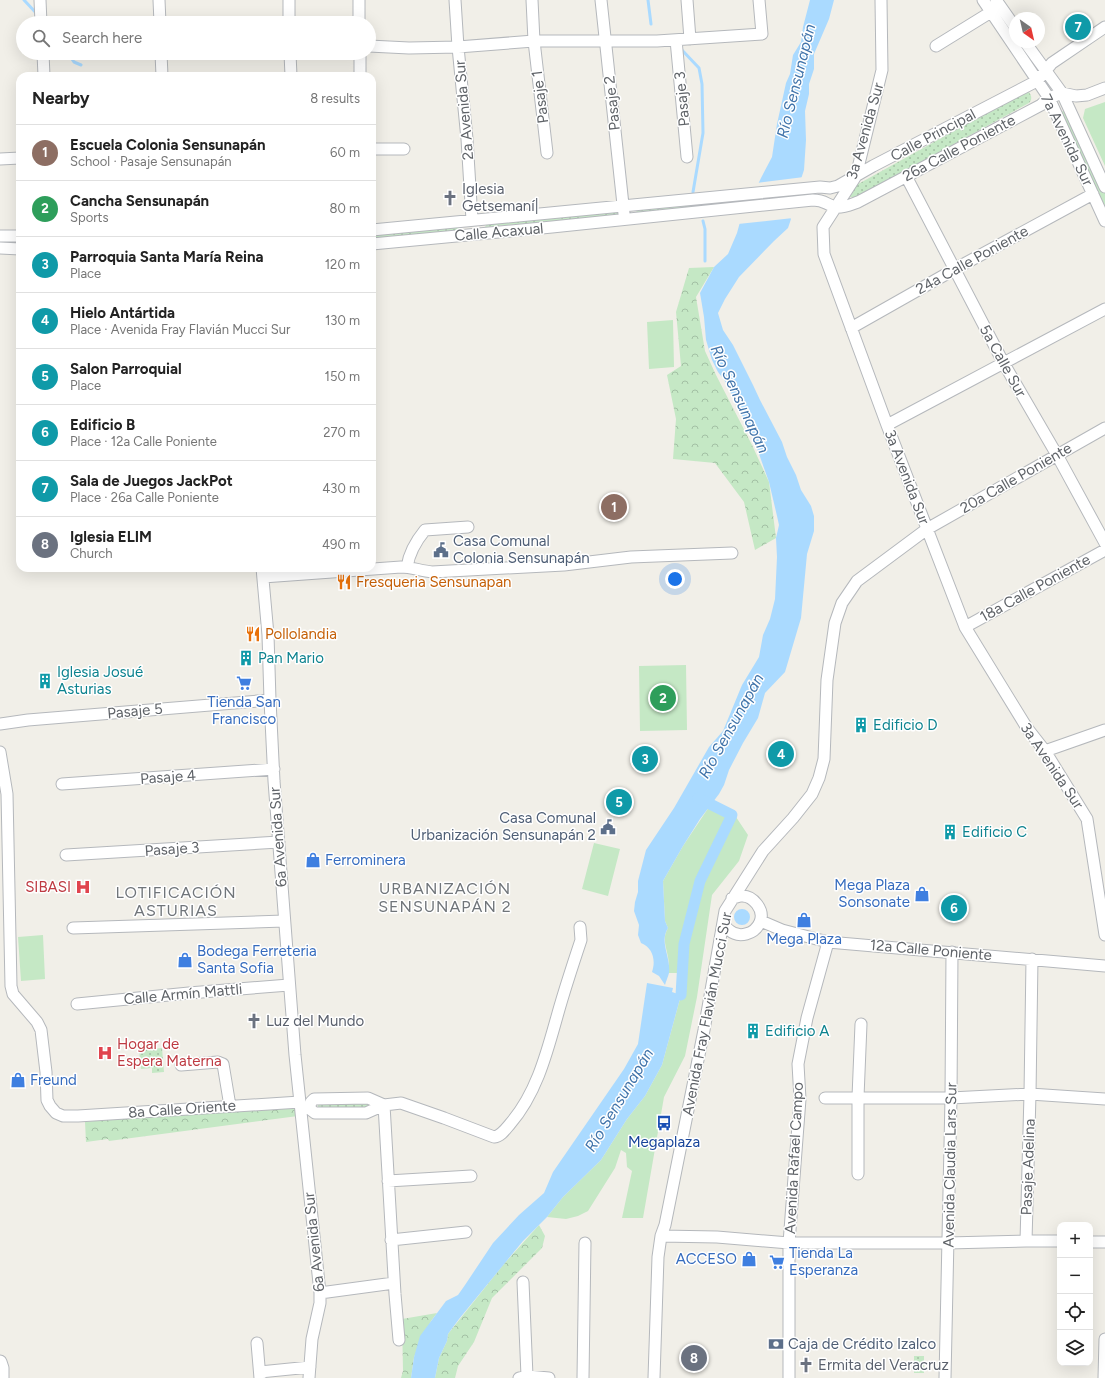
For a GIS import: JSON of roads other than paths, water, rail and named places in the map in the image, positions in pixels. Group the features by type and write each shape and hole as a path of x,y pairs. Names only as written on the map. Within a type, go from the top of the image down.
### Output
{"street":[{"path":"40,0 41,16"},
{"path":"159,0 160,16"},
{"path":"289,0 289,16"},
{"path":"359,0 359,16"},
{"name":"2a Avenida Sur","path":"455,0 467,139 472,220"},
{"name":"Pasaje 1","path":"532,0 534,42 547,153"},
{"name":"Pasaje 2","path":"601,0 622,207"},
{"path":"687,0 690,39"},
{"path":"376,46 410,48 458,47 534,42 676,40 762,34 759,0"},
{"name":"3a Avenida Sur","path":"880,0 882,70 856,176 836,208 828,217 823,227 823,246 826,260 887,425 965,627 1026,728 1045,751 1087,819 1105,935"},
{"path":"983,0 1037,81"},
{"path":"996,0 1009,18"},
{"path":"936,46 991,12"},
{"path":"1029,48 1045,71 1052,63 1105,27"},
{"name":"Pasaje 3","path":"676,40 687,157"},
{"path":"43,60 44,72"},
{"path":"161,60 162,72"},
{"path":"290,60 291,72"},
{"path":"360,60 360,72"},
{"name":"Calle Principal","path":"825,188 838,186 1037,81 1045,71"},
{"name":"7a Avenida Sur","path":"1045,71 1062,93 1105,187"},
{"name":"7a Avenida Sur","path":"1037,81 1049,98 1105,221"},
{"name":"26a Calle Poniente","path":"836,208 858,202 1041,104 1049,98 1062,93 1076,96 1105,88"},
{"path":"376,149 404,149"},
{"path":"0,159 16,158"},
{"name":"5a Calle Sur","path":"906,176 1003,362 1057,455 1105,543"},
{"name":"Calle Acaxual","path":"376,230 825,188"},
{"name":"24a Calle Poniente","path":"851,328 954,269 1093,194"},
{"name":"Calle Acaxual","path":"376,244 813,200 820,200 836,208"},
{"path":"622,207 625,219"},
{"path":"464,236 468,233 469,224 472,220 476,223 477,232 481,234"},
{"path":"0,236 16,236"},
{"path":"0,248 16,248"},
{"path":"887,425 1105,308"},
{"name":"20a Calle Poniente","path":"928,529 1105,428"},
{"path":"407,567 408,557 418,538 426,530 468,527"},
{"name":"Avenida Fray Flavián Mucci Sur","path":"654,1378 658,1257 661,1236 665,1225 685,1128 725,911 763,851 793,818 812,794 819,778 824,759 828,680 835,623 842,604 857,581 928,529"},
{"name":"18a Calle Poniente","path":"965,627 1105,550"},
{"path":"376,568 407,567 425,572 432,572 564,565 630,557 732,553"},
{"name":"6a Avenida Sur","path":"262,572 268,635 274,769 294,1055 304,1104 320,1293 320,1303 312,1339 310,1372"},
{"name":"Pasaje 5","path":"0,724 28,720 270,700"},
{"path":"1045,751 1105,730"},
{"name":"8a Calle Oriente","path":"0,752 6,794 11,986 13,994 37,1022 41,1030 46,1072 47,1100 50,1106 63,1116 230,1106 304,1104 315,1113 366,1113 384,1105 401,1103 494,1137 498,1136 503,1132 524,1105 540,1074 549,1049 580,940 580,927"},
{"name":"Pasaje 4","path":"62,784 274,769"},
{"name":"Pasaje 3","path":"66,855 279,842"},
{"path":"723,923 729,930 737,935 746,934 754,930 761,921 761,913 758,904 751,898 742,896 732,898"},
{"path":"73,928 284,921"},
{"name":"12a Calle Poniente","path":"761,921 782,930 828,942 1105,966"},
{"name":"Avenida Rafael Campo","path":"789,1378 789,1243 800,1099 798,1064 807,1018 828,942"},
{"name":"Avenida Claudia Lars Sur","path":"945,1378 951,1098 952,952"},
{"name":"Pasaje Adelina","path":"1026,1241 1032,959"},
{"name":"Calle Armín Mattli","path":"77,1004 289,985"},
{"path":"858,1174 860,1024"},
{"path":"181,1065 218,1062 223,1064 230,1106"},
{"path":"825,1098 951,1098 1030,1094 1105,1099"},
{"path":"384,1105 394,1283 399,1340"},
{"path":"388,1180 471,1176"},
{"path":"392,1240 466,1232"},
{"path":"661,1236 717,1237 789,1243 1057,1241"},
{"path":"1093,1242 1105,1242"},
{"path":"583,1378 585,1243"},
{"path":"523,1282 523,1377 549,1378"},
{"path":"320,1293 394,1283"},
{"path":"1104,1378 1105,1339"},
{"path":"257,1343 260,1375 310,1372"},
{"path":"0,1362 2,1368 2,1378"}],"water":[{"name":"Río Sensunapán","path":"810,0 834,0 829,19 814,54 814,69 809,84 809,94 805,111 806,140 804,170 789,215 791,219 788,228 739,277 718,313 723,330 733,345 782,442 801,490 811,506 814,516 814,531 807,554 801,618 785,672 765,693 758,718 729,770 724,785 700,819 663,881 665,921 668,928 665,944 669,967 669,973 665,985 659,976 652,972 654,963 651,951 641,943 638,935 639,925 634,911 638,892 638,881 646,850 674,808 709,747 723,731 742,685 759,657 763,635 770,619 775,599 777,557 776,538 779,525 769,482 754,440 725,381 718,372 712,360 706,340 700,293 714,267 728,254 740,222 772,157 777,124 786,83 790,74 793,55 801,42"},
{"path":"742,909 749,914 750,917 745,924 742,925 735,920 734,917 739,910"},
{"name":"Río Sensunapán","path":"647,983 673,988 672,992 681,995 662,1065 645,1096 627,1119 601,1160 563,1197 547,1217 523,1241 459,1319 448,1334 447,1341 439,1358 435,1378 411,1378 414,1357 420,1336 446,1301 458,1295 493,1243 519,1215 544,1193 553,1172 624,1069 638,1044"}],"waterway":[{"path":"24,0 37,14"},
{"path":"648,0 651,24"},
{"path":"681,49 699,68 702,84 703,133 693,192"},
{"path":"73,60 81,65"},
{"path":"703,221 705,229 705,261"},
{"path":"681,995 684,944 700,881 732,815 698,798"}],"place":[{"name":"Sala de Juegos JackPot","path":"1078,27"},
{"name":"Iglesia Getsemaní|","path":"450,198"},
{"name":"Escuela Colonia Sensunapán","path":"614,507"},
{"name":"Casa Comunal Colonia Sensunapán","path":"441,550"},
{"name":"Fresqueria Sensunapan","path":"344,582"},
{"name":"Pollolandia","path":"253,634"},
{"name":"Pan Mario","path":"246,658"},
{"name":"Iglesia Josué Asturias","path":"45,681"},
{"name":"Tienda San Francisco","path":"244,683"},
{"name":"Cancha Sensunapán","path":"663,698"},
{"name":"Edificio D","path":"861,725"},
{"name":"Hielo Antártida","path":"781,754"},
{"name":"Parroquia Santa María Reina","path":"645,759"},
{"name":"Salon Parroquial","path":"619,802"},
{"name":"Casa Comunal Urbanización Sensunapán 2","path":"608,827"},
{"name":"Edificio C","path":"950,832"},
{"name":"Ferrominera","path":"313,860"},
{"name":"SIBASI","path":"83,887"},
{"name":"Mega Plaza Sonsonate","path":"922,894"},
{"name":"Edificio B","path":"954,908"},
{"name":"Mega Plaza","path":"804,920"},
{"name":"Bodega Ferreteria Santa Sofia","path":"185,960"},
{"name":"Luz del Mundo","path":"254,1021"},
{"name":"Edificio A","path":"753,1031"},
{"name":"Hogar de Espera Materna","path":"105,1053"},
{"name":"Freund","path":"18,1080"},
{"name":"Megaplaza","path":"664,1123"},
{"name":"ACCESO","path":"749,1259"},
{"name":"Tienda La Esperanza","path":"777,1262"},
{"name":"Caja de Crédito Izalco","path":"776,1344"},
{"name":"Iglesia ELIM","path":"694,1358"},
{"name":"Ermita del Veracruz","path":"806,1365"}],"district":[{"name":"URBANIZACIÓN SENSUNAPÁN 2","path":"445,897"},
{"name":"LOTIFICACIÓN ASTURIAS","path":"176,901"}]}
